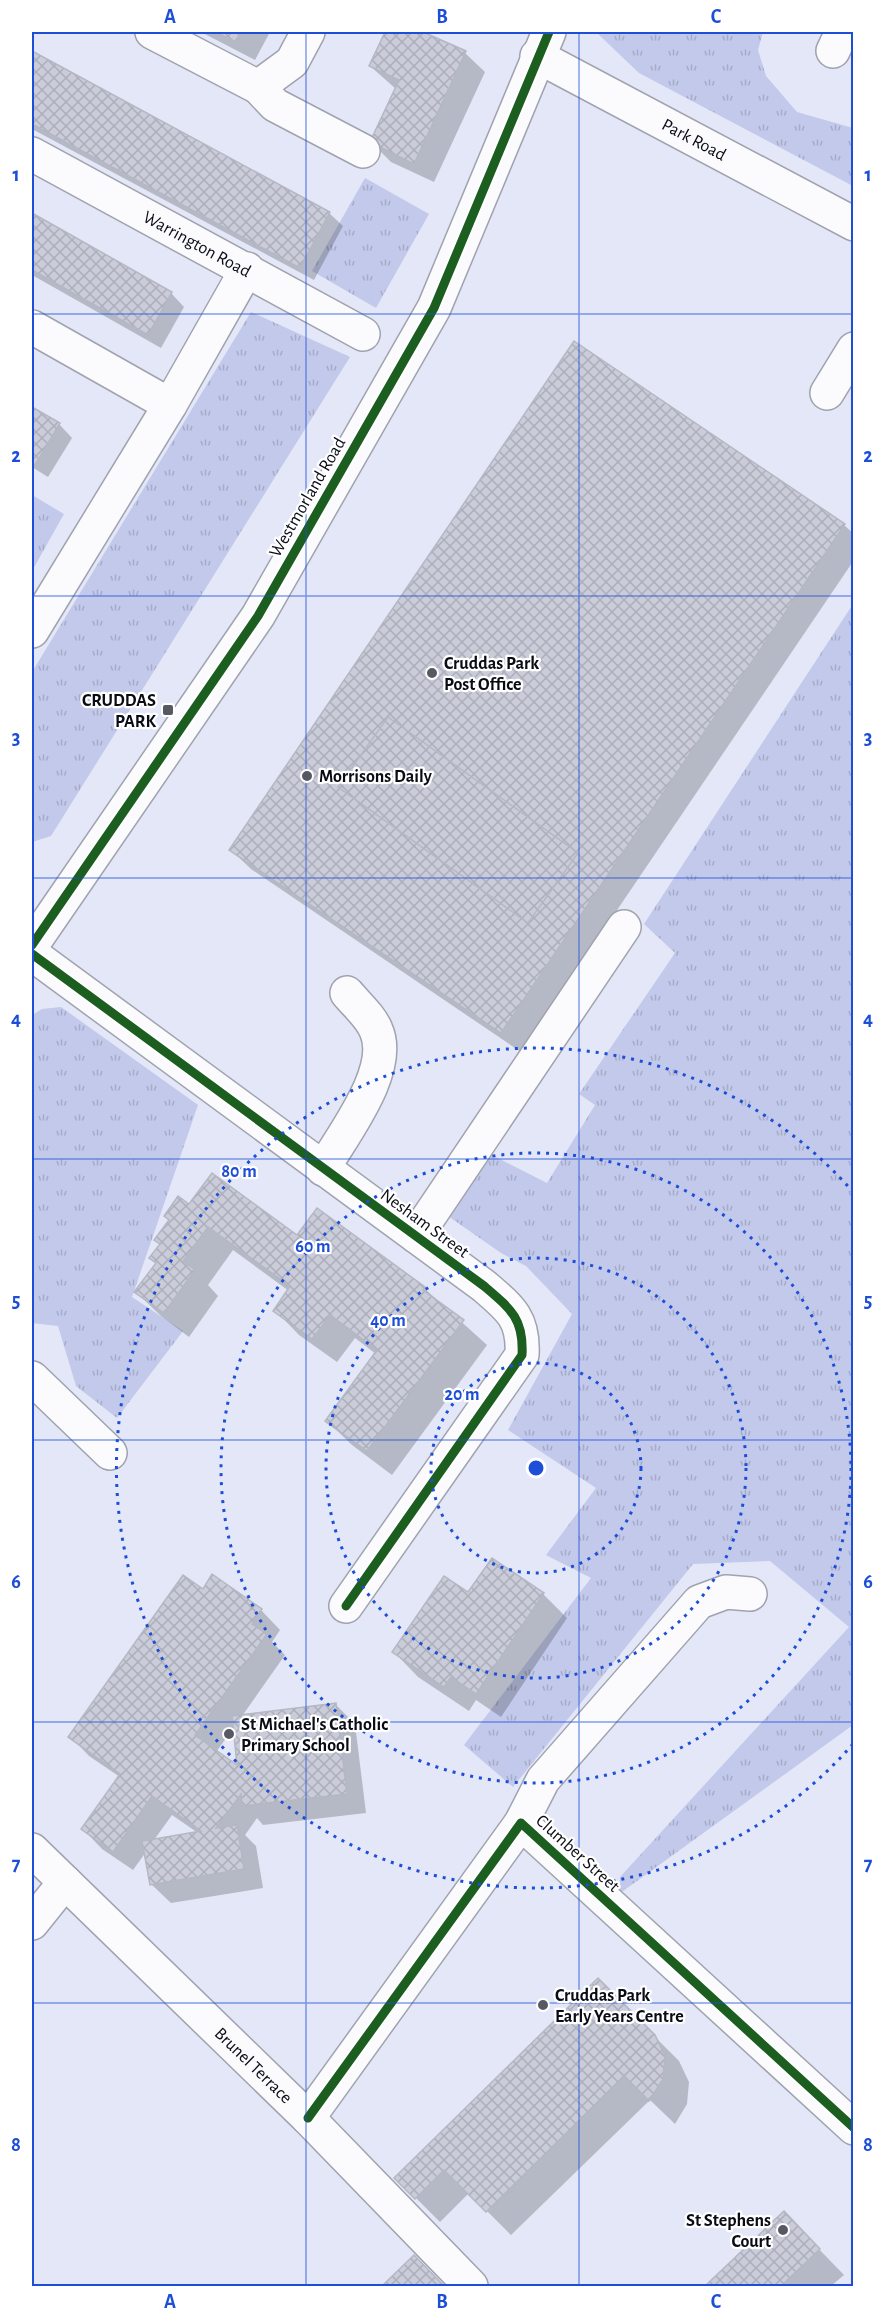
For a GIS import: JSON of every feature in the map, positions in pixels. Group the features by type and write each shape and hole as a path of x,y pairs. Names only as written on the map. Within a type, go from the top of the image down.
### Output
{"street":[{"path":"152,32 258,87 274,105 363,151"},
{"path":"258,87 292,62 308,32"},
{"name":"Park Road","path":"543,44 854,224"},
{"name":"Westmorland Road","path":"32,945 42,910 258,616 434,308 543,44"},
{"name":"Warrington Road","path":"32,154 247,268 363,334"},
{"path":"32,631 170,405 247,268"},
{"path":"32,327 170,405"},
{"path":"827,393 854,349"},
{"path":"416,1236 624,927"},
{"name":"Nesham Street","path":"32,954 416,1236 511,1309 524,1333 522,1355 346,1606"},
{"path":"323,1168 373,1083 381,1060 376,1030 347,993"},
{"path":"32,1378 110,1453"},
{"name":"Clumber Street","path":"308,2118 521,1823 543,1780 699,1602 726,1592 750,1594"},
{"name":"Clumber Street","path":"521,1823 854,2128"},
{"name":"Brunel Terrace","path":"32,1850 308,2118 471,2286"},
{"path":"32,1923 64,1882"}],"green space":[{"path":"596,32 763,32 758,50 766,76 797,112 853,128 853,186 639,73"},
{"path":"365,178 429,214 376,308 312,271"},
{"path":"251,312 350,357 51,836 32,842 32,672"},
{"path":"32,495 64,514 32,571"},
{"path":"853,604 853,1725 619,1894 620,1877 849,1627 770,1561 693,1564 513,1787 464,1745 591,1578 546,1555 596,1488 508,1430 572,1314 526,1266 501,1253 448,1216 488,1153 547,1183 595,1105 579,1094 675,953 644,924"},
{"path":"61,1007 198,1105 132,1297 183,1331 117,1418 76,1386 58,1326 32,1323 32,1015 42,1009"}],"building":[{"path":"216,32 241,32 235,42"},
{"path":"385,32 423,32 466,51 414,164 370,142 399,80 369,66"},
{"path":"32,51 330,212 300,268 32,124"},
{"path":"32,213 172,292 148,335 32,270"},
{"path":"574,341 845,524 501,1033 229,850"},
{"path":"32,407 60,423 35,465 32,463"},
{"path":"388,717 578,853 528,923 338,787"},
{"path":"212,1173 297,1235 317,1208 425,1287 423,1290 464,1320 367,1451 325,1421 377,1350 330,1315 312,1339 273,1311 290,1286 208,1227 183,1261 195,1270 164,1313 134,1292 156,1263 149,1258 160,1244 154,1240 169,1220 164,1216 178,1196 189,1204"},
{"path":"492,1558 544,1593 476,1694 451,1677 444,1687 392,1652 444,1576 468,1592"},
{"path":"212,1574 262,1609 252,1624 267,1634 195,1735 237,1765 232,1716 336,1703 347,1794 242,1806 241,1794 216,1828 237,1825 244,1869 150,1885 142,1841 201,1831 152,1796 113,1852 81,1829 120,1774 68,1737 183,1575 203,1589"},
{"path":"598,1978 655,2035 665,2056 663,2079 649,2101 624,2076 486,2212 444,2170 415,2199 394,2178"},
{"name":"St Stephens Court","path":"784,2211 820,2249 781,2286 705,2286"},
{"path":"414,2255 444,2286 382,2286"}],"cycle path":[{"path":"32,945 258,616 434,308 549,32"},
{"path":"32,954 484,1286 502,1301 518,1323 521,1332 522,1355 346,1606"},
{"path":"308,2118 521,1823 854,2128"}],"place":[{"name":"Cruddas Park Post Office","path":"432,673"},
{"name":"CRUDDAS PARK","path":"168,710"},
{"name":"Morrisons Daily","path":"307,776"},
{"name":"St Michael's Catholic Primary School","path":"229,1734"},
{"name":"Cruddas Park Early Years Centre","path":"543,2005"},
{"name":"St Stephens Court","path":"783,2230"}]}
